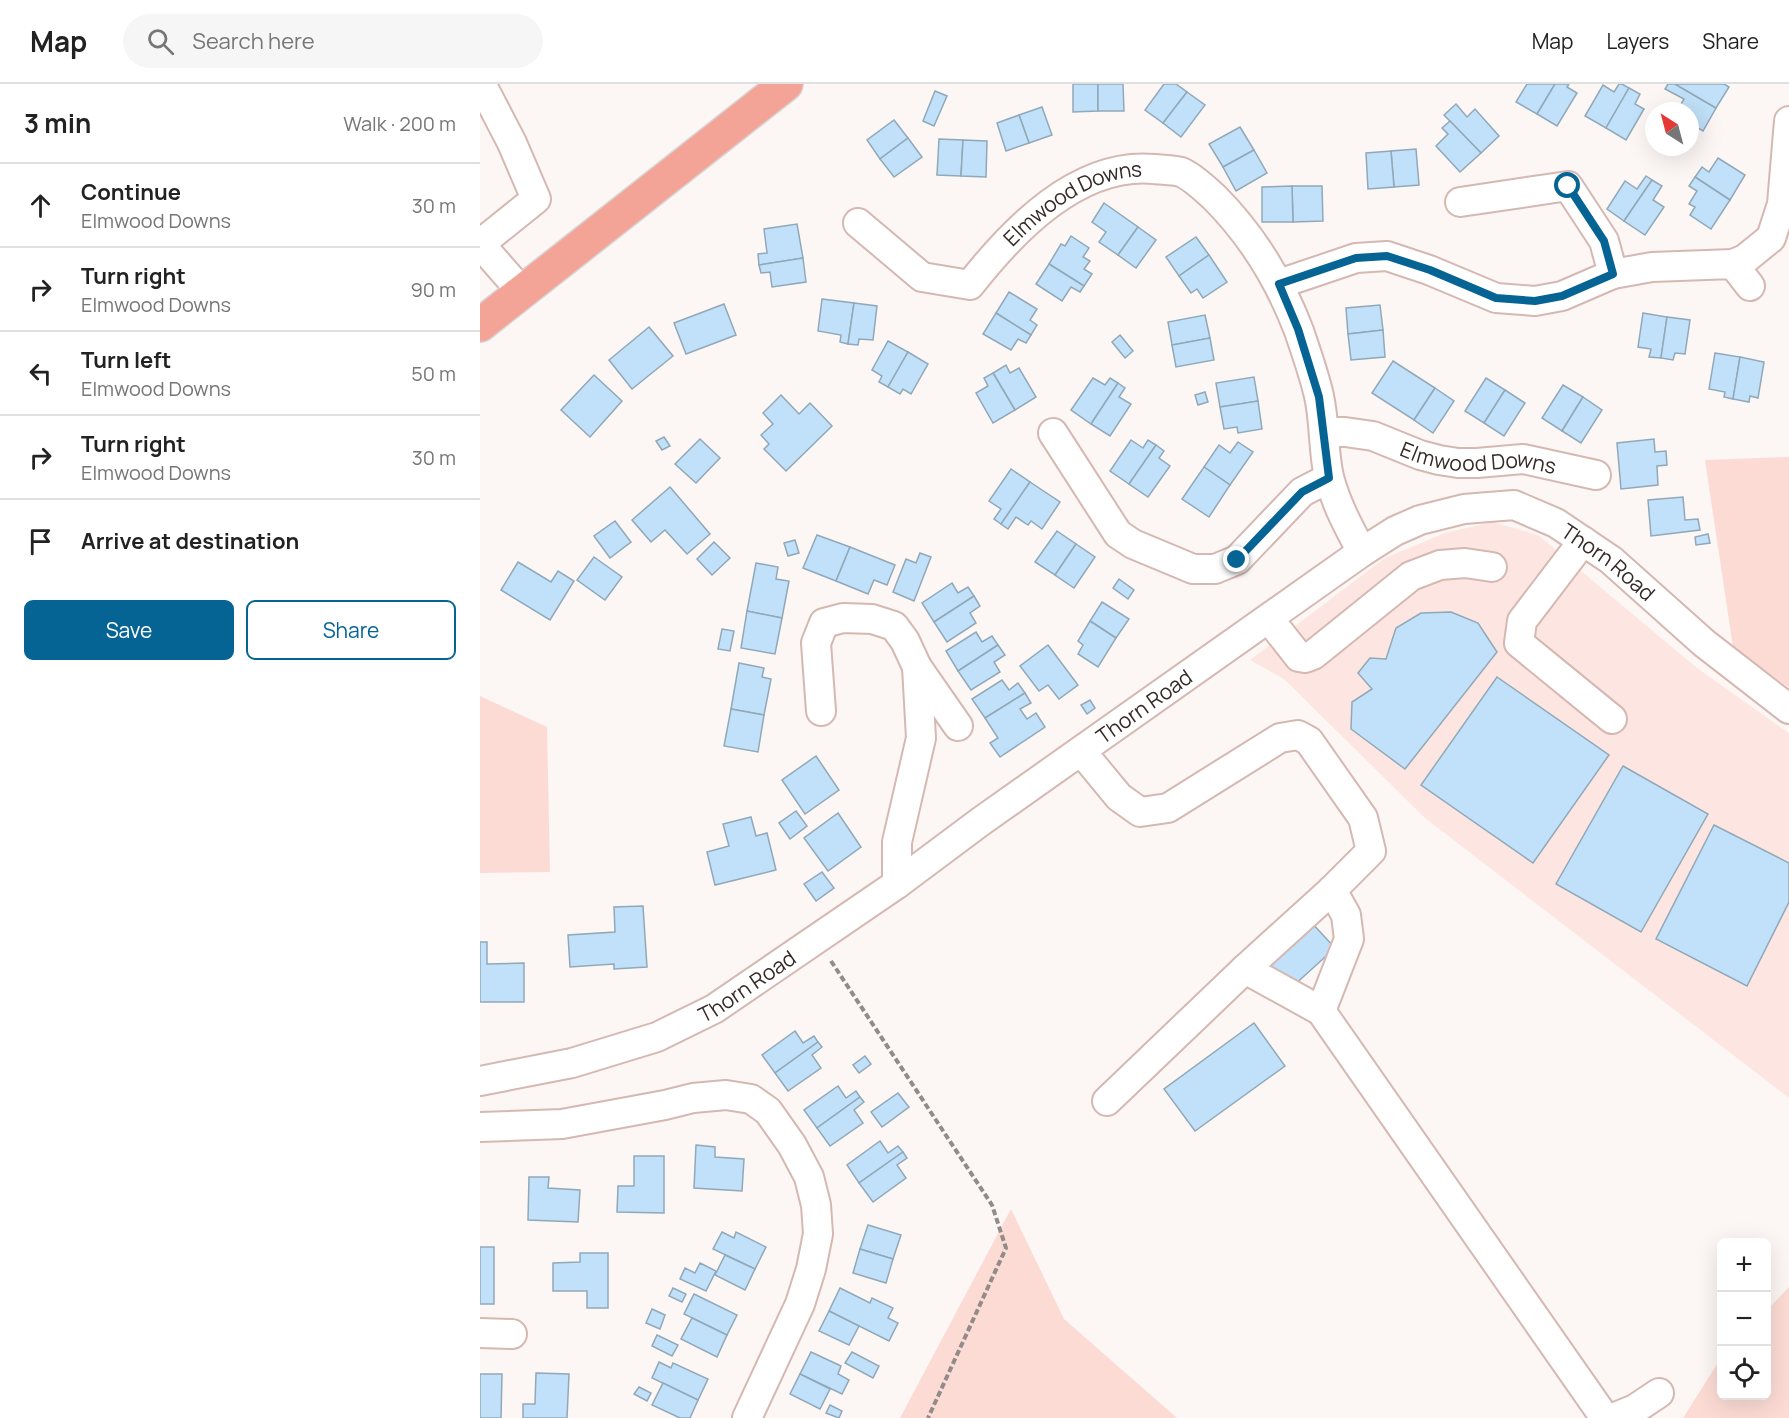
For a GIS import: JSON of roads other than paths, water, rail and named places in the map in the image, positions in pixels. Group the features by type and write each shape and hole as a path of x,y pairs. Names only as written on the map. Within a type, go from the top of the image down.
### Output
{"main road":[{"path":"480,325 786,84"}],"street":[{"path":"480,87 485,91 512,143 536,199 480,244 522,292"},
{"path":"1279,284 1356,258 1387,256 1430,270 1496,298 1535,301 1562,296 1613,274 1652,267 1742,275 1745,259 1771,238 1782,204 1789,121"},
{"name":"Elmwood Downs","path":"858,223 922,277 970,285 992,257 1024,225 1052,202 1081,183 1118,170 1140,168 1182,172 1202,186 1221,204 1256,247 1279,284 1298,329 1319,397 1329,478 1343,517 1362,552"},
{"path":"1460,202 1568,186 1604,241 1613,274"},
{"name":"Elmwood Downs","path":"1324,432 1373,436 1438,460 1477,463 1523,459 1596,475"},
{"path":"1053,434 1118,534 1133,544 1192,569 1215,569 1237,560 1302,492 1329,478"},
{"name":"Thorn Road","path":"484,1081 572,1063 657,1038 714,1009 897,884 980,822 1362,552 1395,531 1420,520 1464,509 1514,505 1556,523 1611,560 1704,643 1789,709"},
{"path":"1583,541 1522,621 1519,643 1612,719"},
{"path":"1269,619 1299,657 1305,658 1313,655 1411,576 1440,565 1465,563 1492,567"},
{"path":"821,711 816,643 824,623 843,618 872,619 894,626 906,641 917,667 958,726"},
{"path":"897,884 897,842 921,738 917,667"},
{"path":"1081,751 1119,797 1140,812 1168,808 1280,738 1298,735 1309,741 1364,818 1371,851 1107,1101"},
{"path":"1321,1011 1349,939 1346,915 1332,890"},
{"path":"1245,969 1321,1011 1605,1418"},
{"path":"484,1081 485,1127 562,1124 693,1098 726,1095 751,1099 768,1111 792,1145 809,1177 816,1205 818,1234 811,1269 800,1304 747,1418"},
{"path":"480,1333 512,1334"},
{"path":"1613,1418 1659,1393"}]}
